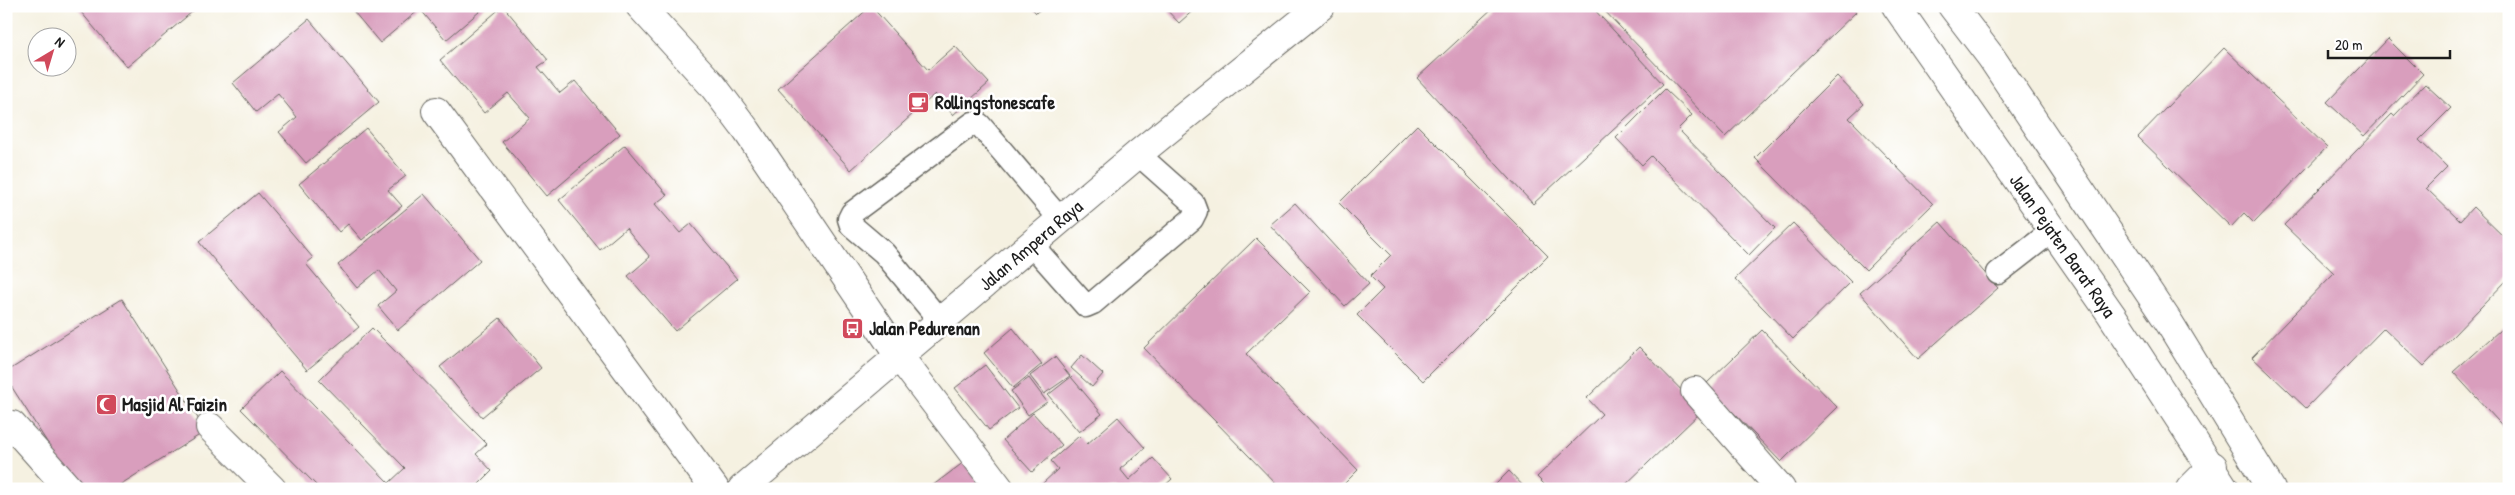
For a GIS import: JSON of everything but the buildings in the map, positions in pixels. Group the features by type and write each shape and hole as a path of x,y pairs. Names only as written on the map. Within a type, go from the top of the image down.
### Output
{"street":[{"path":"640,6 713,86 747,132 899,356 1000,489"},
{"name":"Jalan Ampera Raya","path":"742,489 1138,154 1321,6"},
{"name":"Jalan Pejaten Barat Raya","path":"1896,6 2111,314 2219,478"},
{"path":"1952,6 1992,58 2170,324 2271,489"},
{"path":"436,111 715,489"},
{"path":"1695,391 1781,489"},
{"path":"12,425 69,489"},
{"path":"210,427 272,489"},
{"path":"2190,489 2219,478"}],"lane":[{"path":"940,321 884,253 851,225 849,219 852,213 973,123 979,124 1004,151 1060,220"},
{"path":"1032,245 1086,306 1093,304 1192,219 1196,212 1193,203 1138,154"},
{"path":"1998,273 2052,231"}],"place":[{"name":"Rollingstonescafe","path":"919,102"},
{"name":"Jalan Pedurenan","path":"853,328"},
{"name":"Masjid Al Faizin","path":"106,404"}]}
